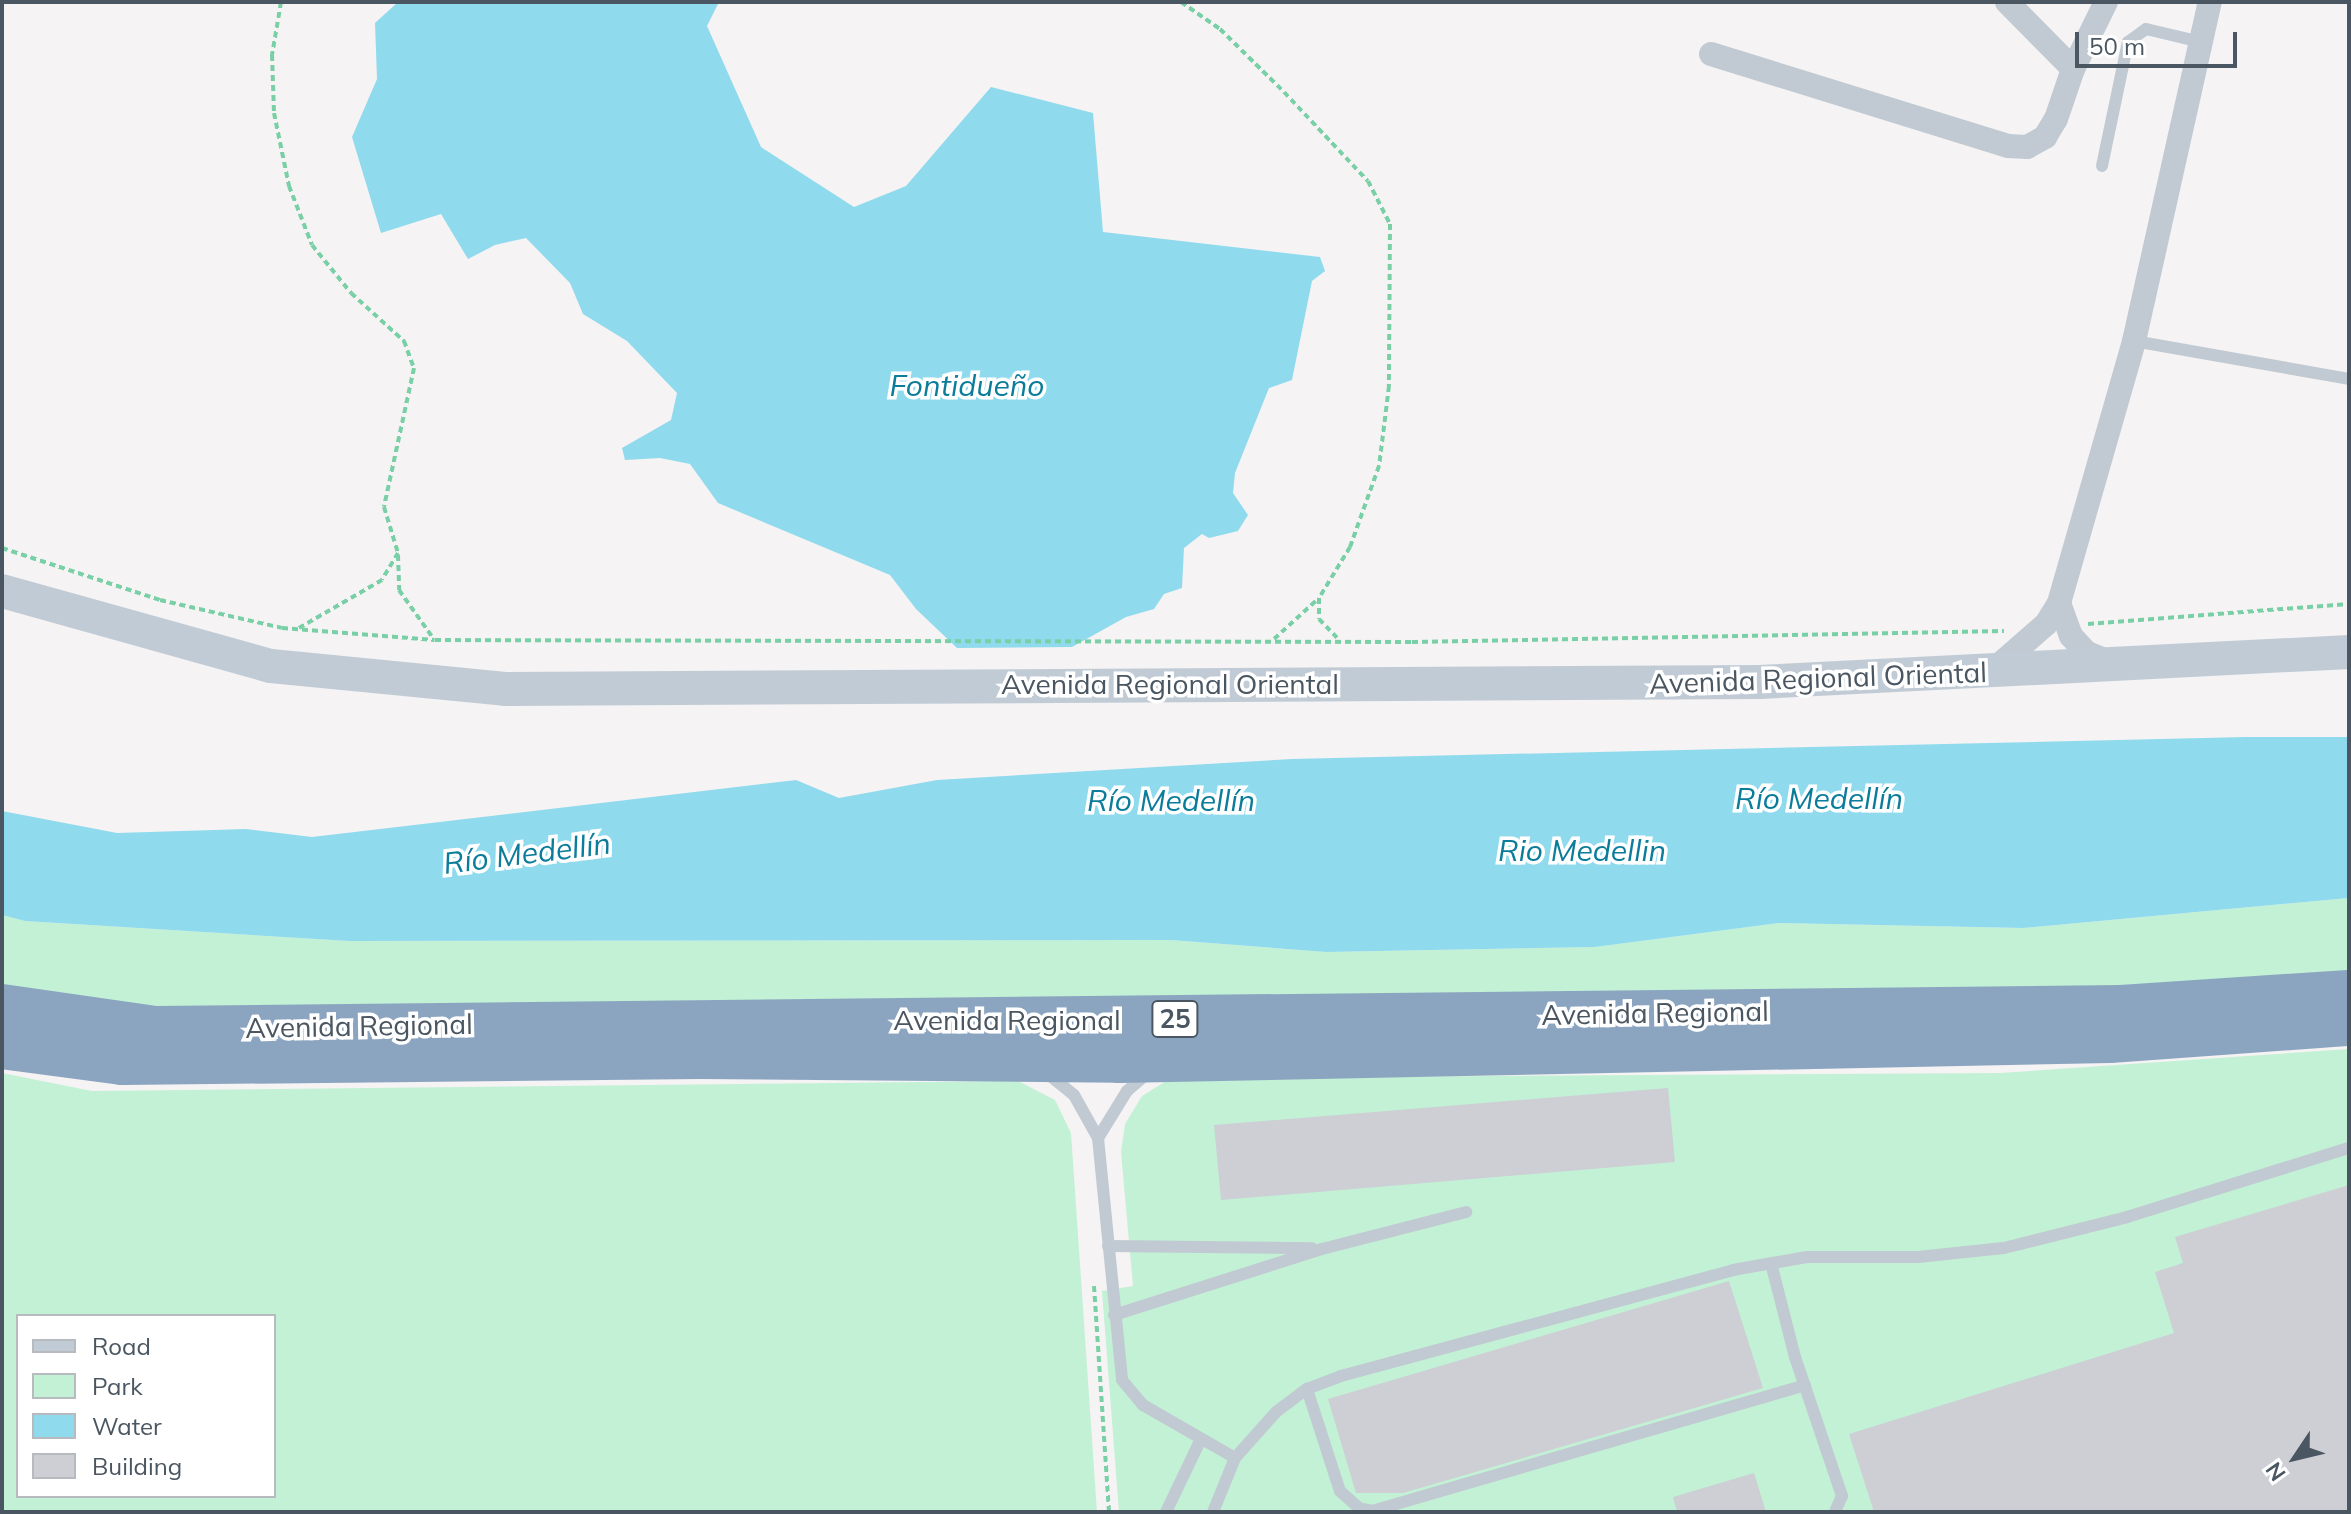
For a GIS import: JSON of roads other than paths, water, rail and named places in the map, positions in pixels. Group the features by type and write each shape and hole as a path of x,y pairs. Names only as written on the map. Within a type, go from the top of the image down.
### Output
{"highway":[{"name":"Avenida Regional","path":"2,1006 171,1028 2121,1007 2349,992"},
{"name":"Avenida Regional","path":"2,1047 122,1063 700,1057 1168,1061 2110,1041 2349,1024"}],"main road":[{"name":"Avenida Regional Oriental","path":"2,591 271,666 505,689 1729,682 1990,673 2349,652"}],"street":[{"path":"2007,2 2073,69"},
{"path":"1711,54 2008,146 2027,147 2051,128 2073,69 2106,2"},
{"path":"1990,673 2063,614 2134,341 2210,2"},
{"path":"2063,614 2087,653 2118,666"}],"lane":[{"path":"2102,166 2128,42 2146,29 2201,42"},
{"path":"2134,341 2349,379"},
{"path":"1098,1138 1127,1091 1168,1061"},
{"path":"1027,1062 1074,1095 1098,1138 1122,1380 1143,1405 1235,1458"},
{"path":"1218,1509 1235,1458 1276,1412 1307,1389 1771,1263 2004,1248 2127,1217 2349,1148"},
{"path":"1114,1315 1322,1249 1466,1212"},
{"path":"1108,1246 1322,1249"},
{"path":"1771,1263 1805,1385 1842,1496 1835,1512"},
{"path":"1307,1389 1340,1491 1359,1508 1372,1511 1555,1462 1805,1385"},
{"path":"1166,1512 1201,1439"}],"water":[{"name":"Fontidueño","path":"398,2 719,2 707,26 761,147 854,207 906,186 991,87 1093,113 1103,232 1320,257 1325,271 1312,281 1292,380 1269,388 1235,473 1233,493 1248,515 1238,531 1209,538 1202,534 1184,548 1182,588 1164,594 1154,609 1126,617 1072,647 957,648 916,609 890,575 718,503 690,464 660,458 625,460 622,448 671,420 677,393 627,341 583,314 570,283 526,238 495,245 468,259 441,214 381,233 352,137 377,79 375,23"},
{"name":"Rio Medellin","path":"2349,737 2349,898 2023,928 1779,923 1595,947 1326,952 1171,940 349,941 25,921 2,915 2,811 117,833 246,829 312,837 796,780 839,798 937,780 1292,759"}],"water label":[{"name":"Río Medellín","path":"1819,798"},
{"name":"Río Medellín","path":"1171,800"},
{"name":"Río Medellín","path":"527,853"}]}
